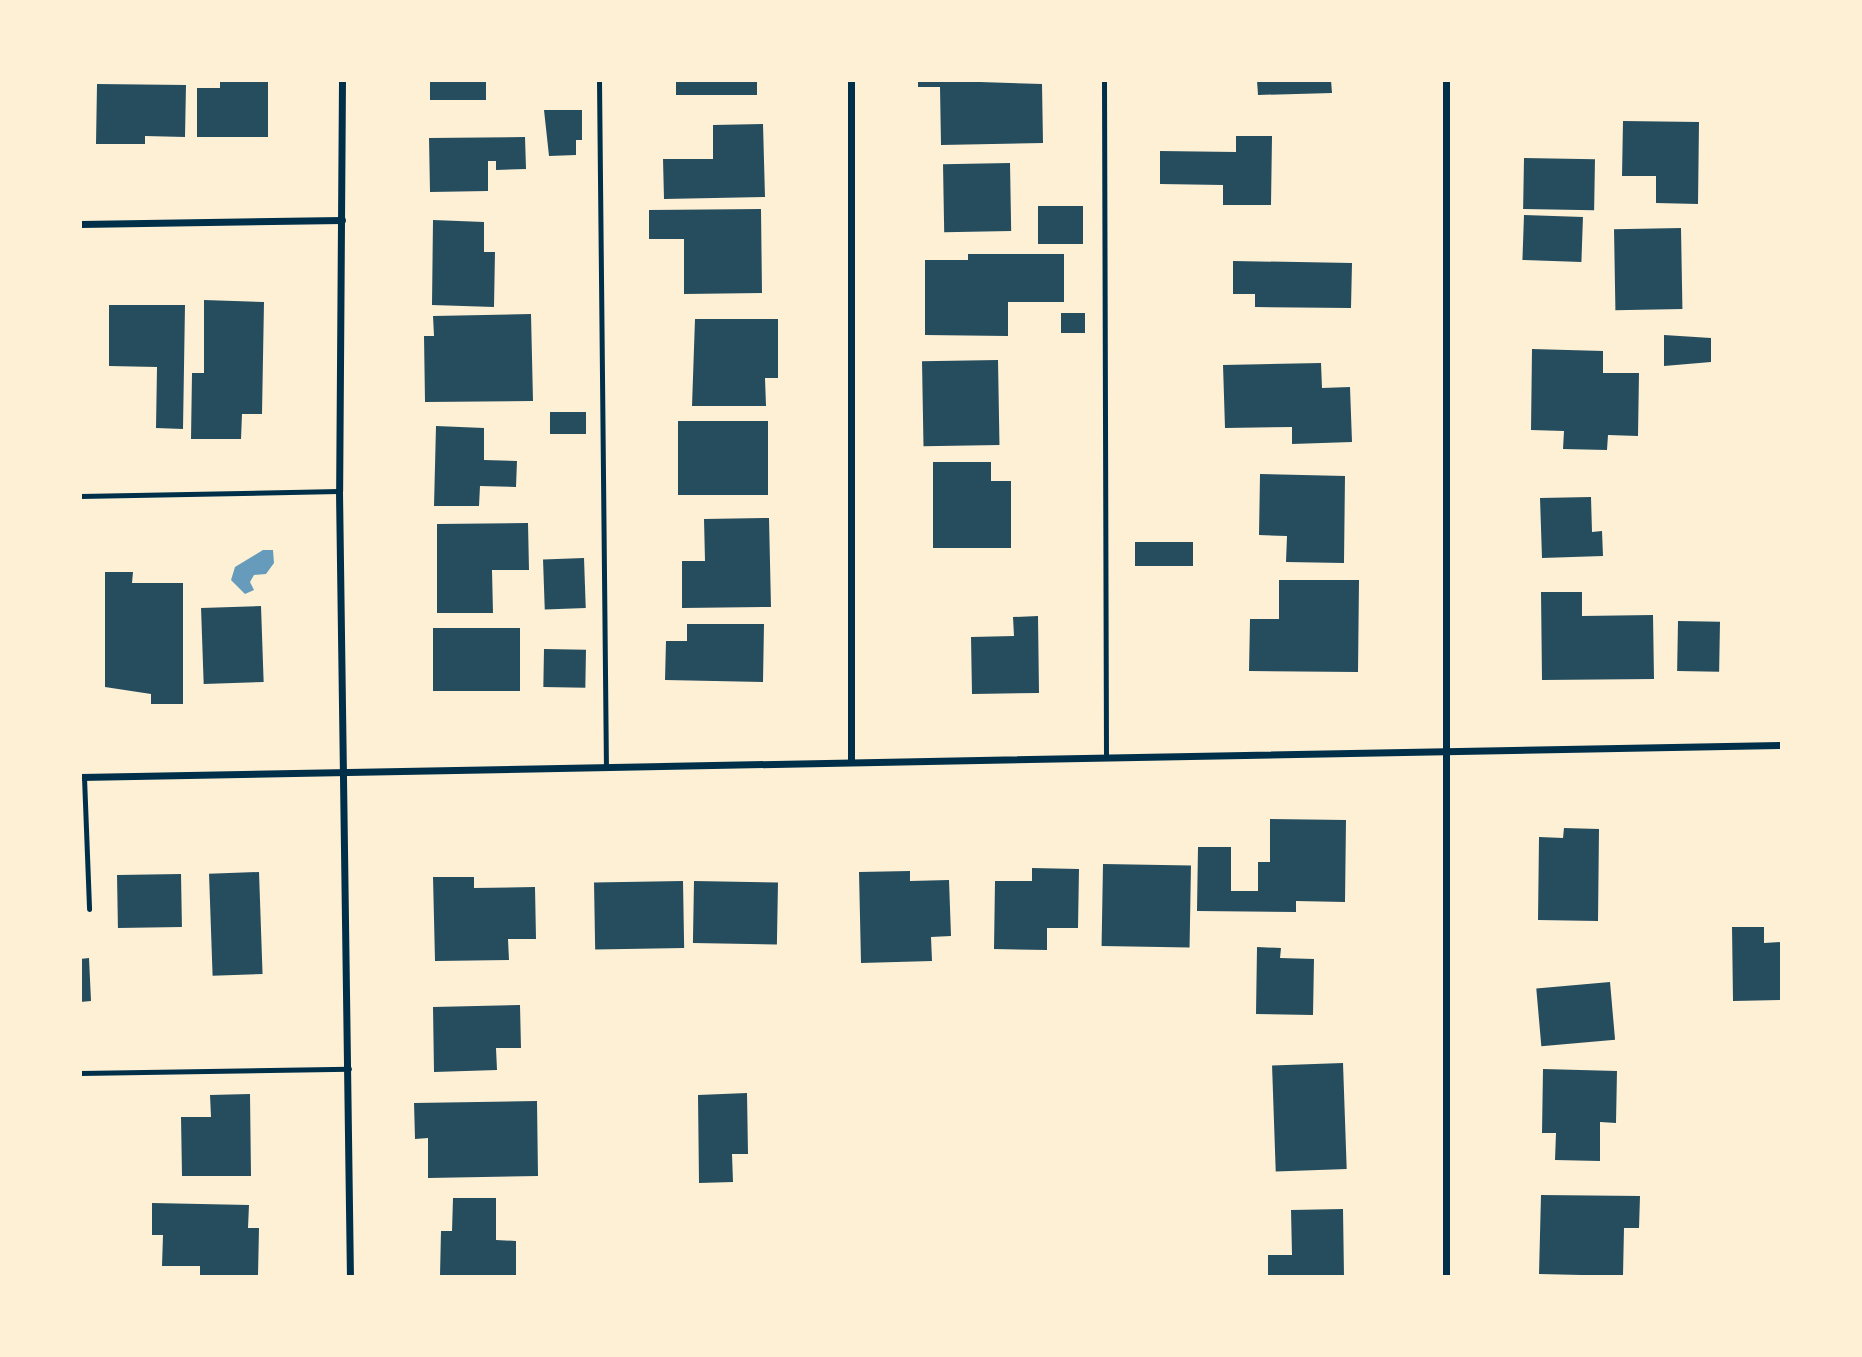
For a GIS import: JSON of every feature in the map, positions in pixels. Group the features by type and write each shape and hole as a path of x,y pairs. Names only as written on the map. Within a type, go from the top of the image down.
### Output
{"street":[{"path":"342,80 340,491 350,1276"},
{"path":"851,80 851,761"},
{"path":"1446,80 1446,1276"},
{"path":"80,224 342,220"},
{"path":"82,777 1782,745"}],"lane":[{"path":"599,80 606,766"},
{"path":"1104,80 1106,757"},
{"path":"80,496 340,491"},
{"path":"82,777 89,909"},
{"path":"80,1073 349,1069"}],"water":[{"path":"263,550 273,550 274,563 266,574 254,575 250,582 254,590 245,594 231,580 235,567"}],"building":[{"path":"220,80 268,80 268,137 197,137 197,88 220,88"},
{"path":"430,80 486,80 486,100 430,100"},
{"path":"676,80 757,80 757,95 676,95"},
{"path":"918,80 1042,84 1043,143 941,145 940,87 918,87"},
{"path":"1257,80 1331,80 1332,93 1258,95"},
{"path":"97,84 186,85 185,137 145,136 145,144 96,144"},
{"path":"544,110 582,110 582,140 576,140 576,155 549,156"},
{"path":"1623,121 1699,122 1698,204 1656,203 1656,176 1622,176"},
{"path":"763,124 765,197 664,199 663,159 713,159 713,125"},
{"path":"1236,136 1272,136 1271,205 1223,205 1223,185 1160,184 1160,151 1236,152"},
{"path":"525,137 526,169 496,170 496,161 488,161 488,191 430,192 429,138"},
{"path":"1524,158 1595,159 1594,210 1523,209"},
{"path":"1010,163 1011,231 944,232 943,164"},
{"path":"1038,206 1083,206 1083,244 1038,244"},
{"path":"761,209 762,293 684,294 684,239 649,239 649,210"},
{"path":"1524,215 1583,217 1581,262 1522,260"},
{"path":"433,220 484,222 484,252 495,252 494,307 432,305"},
{"path":"1681,228 1682,309 1615,310 1614,229"},
{"path":"968,254 1064,254 1064,302 1008,302 1008,336 925,335 925,260 968,260"},
{"path":"1233,261 1352,263 1351,308 1255,307 1255,294 1233,294"},
{"path":"204,300 264,302 262,414 242,414 241,439 191,439 192,373 204,373"},
{"path":"109,305 185,305 183,429 156,428 157,367 109,366"},
{"path":"1061,313 1085,313 1085,333 1061,333"},
{"path":"531,314 533,401 425,402 424,336 434,336 433,316"},
{"path":"695,319 778,319 778,378 765,378 766,406 692,406"},
{"path":"1664,335 1711,338 1711,362 1664,366"},
{"path":"1532,349 1603,351 1603,373 1639,373 1638,436 1608,435 1607,450 1563,449 1564,431 1531,430"},
{"path":"998,360 999,445 923,446 922,361"},
{"path":"1321,363 1322,388 1350,387 1352,442 1292,444 1292,427 1225,428 1223,365"},
{"path":"550,412 586,412 586,434 550,434"},
{"path":"678,421 768,421 768,495 678,495"},
{"path":"436,426 484,428 484,460 517,461 516,487 480,486 479,506 434,506"},
{"path":"933,462 991,462 991,481 1011,481 1011,548 933,548"},
{"path":"1260,474 1345,476 1344,563 1286,562 1287,536 1259,535"},
{"path":"1591,497 1592,532 1602,531 1603,556 1542,558 1540,498"},
{"path":"769,518 771,607 682,608 682,561 705,561 704,519"},
{"path":"528,523 529,570 492,570 493,613 437,613 437,524"},
{"path":"1135,542 1193,542 1193,566 1135,566"},
{"path":"584,558 586,608 545,609 543,559"},
{"path":"105,572 133,572 132,583 183,583 183,704 151,704 151,694 105,687"},
{"path":"1279,580 1359,580 1358,672 1249,671 1250,619 1279,619"},
{"path":"1541,592 1582,592 1582,616 1653,615 1654,679 1542,680"},
{"path":"261,606 264,682 204,684 201,608"},
{"path":"1038,616 1039,693 972,694 971,637 1014,636 1013,617"},
{"path":"1678,621 1720,622 1719,672 1677,671"},
{"path":"687,624 764,624 763,682 665,680 666,641 687,641"},
{"path":"433,628 520,628 520,691 433,691"},
{"path":"544,649 586,650 585,688 543,687"},
{"path":"1270,819 1346,820 1345,902 1296,901 1296,912 1197,911 1198,847 1231,847 1231,891 1258,891 1258,862 1270,862"},
{"path":"1564,828 1599,829 1598,921 1538,920 1539,837 1563,838"},
{"path":"1103,864 1191,866 1190,948 1102,946"},
{"path":"1032,868 1079,869 1078,928 1047,928 1047,950 994,949 995,881 1032,881"},
{"path":"910,871 910,881 949,880 951,936 931,937 932,961 861,963 859,872"},
{"path":"259,872 263,974 213,976 209,874"},
{"path":"181,874 182,927 118,928 117,875"},
{"path":"433,877 474,877 474,888 535,887 536,939 508,939 509,960 435,961"},
{"path":"683,881 684,948 595,950 594,883"},
{"path":"694,881 778,882 777,944 693,943"},
{"path":"1732,927 1764,927 1764,943 1782,942 1782,1000 1733,1001"},
{"path":"1257,947 1281,948 1280,958 1314,959 1313,1015 1256,1014"},
{"path":"89,958 91,1001 80,1002 80,959"},
{"path":"1610,982 1615,1040 1541,1046 1536,988"},
{"path":"520,1005 521,1048 496,1048 497,1070 434,1072 433,1007"},
{"path":"1343,1063 1347,1169 1276,1171 1272,1065"},
{"path":"1543,1069 1617,1071 1616,1123 1600,1122 1600,1161 1555,1160 1556,1133 1542,1133"},
{"path":"747,1093 748,1154 732,1154 733,1182 699,1183 698,1095"},
{"path":"250,1094 251,1176 182,1176 181,1117 211,1117 210,1095"},
{"path":"537,1101 538,1176 428,1178 428,1138 415,1139 414,1103"},
{"path":"1541,1195 1640,1196 1639,1228 1624,1228 1623,1276 1539,1274"},
{"path":"453,1198 496,1198 496,1240 516,1241 516,1276 440,1276 441,1231 452,1231"},
{"path":"152,1203 249,1205 248,1228 259,1228 258,1276 200,1276 200,1266 162,1266 163,1235 152,1235"},
{"path":"1343,1209 1344,1276 1268,1276 1268,1255 1292,1255 1291,1210"}]}
